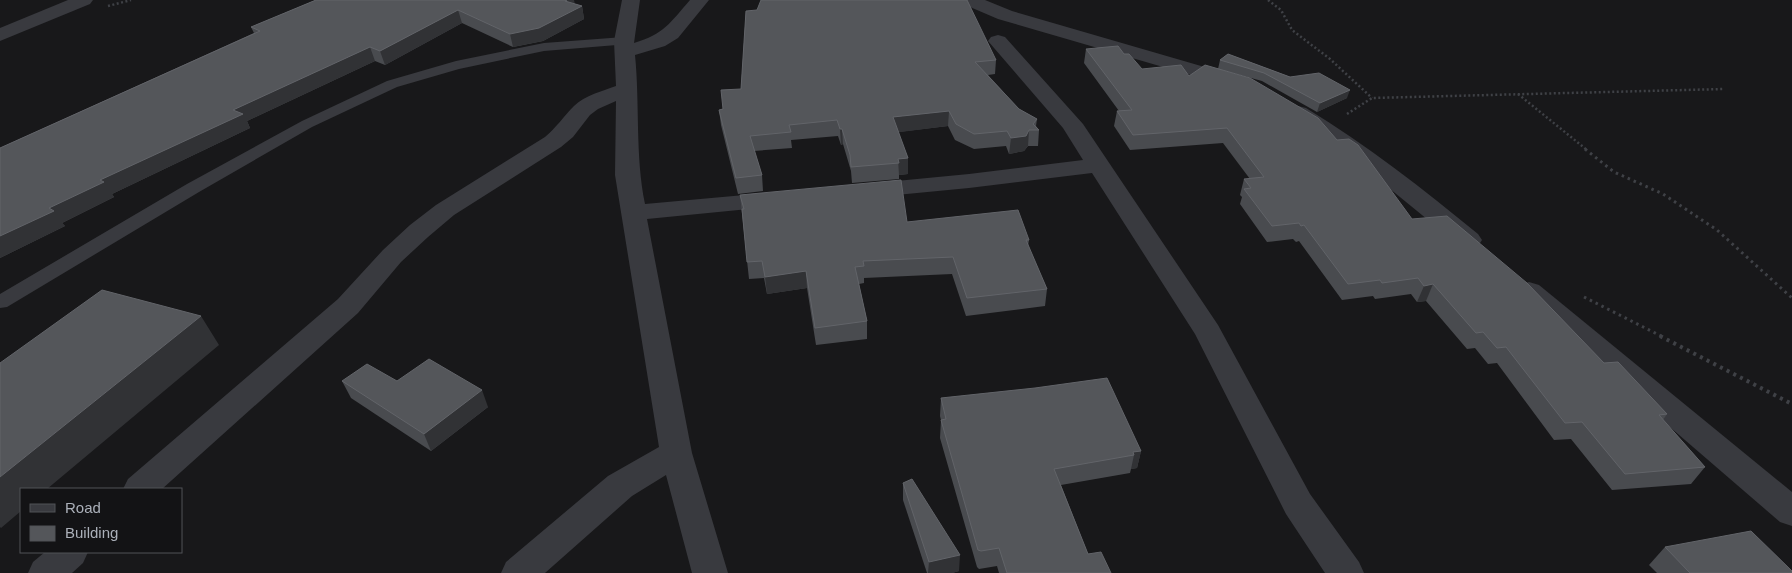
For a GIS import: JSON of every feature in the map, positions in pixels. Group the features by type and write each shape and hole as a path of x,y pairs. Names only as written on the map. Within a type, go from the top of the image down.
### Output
{"street":[{"path":"0,35 84,0"},
{"path":"631,0 625,47 627,175 676,453 710,573"},
{"path":"625,47 658,42 671,34 700,0"},
{"path":"969,0 1005,16 1075,34 1254,87"},
{"path":"998,41 1072,124 1097,165 1208,332 1298,504 1346,573"},
{"path":"141,488 348,306 373,280 392,256 418,231 445,210 553,142 565,132 582,110 626,90"},
{"path":"1278,101 1325,128 1396,179 1486,254"},
{"path":"844,193 969,181 1097,165"},
{"path":"634,213 797,197"},
{"path":"1508,273 1792,512"},
{"path":"519,573 620,486 676,453"},
{"path":"46,573 69,553"}],"lane":[{"path":"0,302 193,188 307,124 392,84 456,65 544,47 625,47"}],"path":[{"path":"1268,0 1281,10 1292,30 1330,59 1372,98"},
{"path":"1325,128 1372,98 1724,88"},
{"path":"1518,94 1614,172 1663,194 1717,230 1792,298"},
{"path":"1577,294 1792,404"}],"building":[{"path":"316,0 567,0 565,1 582,6 539,28 510,34 458,10 380,51 370,47 233,110 243,114 100,180 104,182 49,208 54,211 0,236 0,148 260,31 251,27"},
{"path":"761,0 967,0 996,60 975,62 1019,109 1037,119 1033,124 1039,130 1029,130 1026,136 1011,138 1007,131 974,134 956,124 949,111 893,117 908,158 898,159 899,163 851,167 850,155 842,129 840,129 837,120 789,125 791,132 750,136 762,175 736,178 719,110 723,109 721,90 741,89 746,11 757,10"},
{"path":"1118,46 1124,54 1129,54 1142,69 1181,65 1189,76 1205,65 1250,78 1318,118 1337,140 1349,139 1358,145 1412,219 1447,216 1527,283 1604,363 1618,362 1667,414 1659,415 1705,467 1625,474 1582,422 1565,423 1506,347 1497,348 1483,332 1476,333 1433,284 1424,286 1418,278 1382,283 1380,280 1348,284 1304,225 1301,226 1299,223 1272,226 1244,189 1251,188 1244,179 1264,177 1227,128 1133,135 1117,111 1132,110 1086,49"},
{"path":"1228,54 1290,77 1319,73 1350,90 1320,103 1264,73 1220,60"},
{"path":"901,180 907,222 1018,210 1029,240 1026,240 1047,289 967,298 953,257 863,261 864,266 855,267 867,321 815,328 806,271 765,277 762,261 747,262 742,209 744,209 740,195"},
{"path":"102,290 201,316 0,477 0,363"},
{"path":"429,359 482,390 424,434 342,381 367,364 397,381"},
{"path":"1107,378 1141,451 1133,452 1134,455 1054,469 1088,554 1101,552 1111,573 1007,573 999,548 978,550 941,420 946,419 941,398"},
{"path":"912,479 960,555 929,562 903,483"},
{"path":"1751,531 1792,573 1690,573 1665,547"}]}
